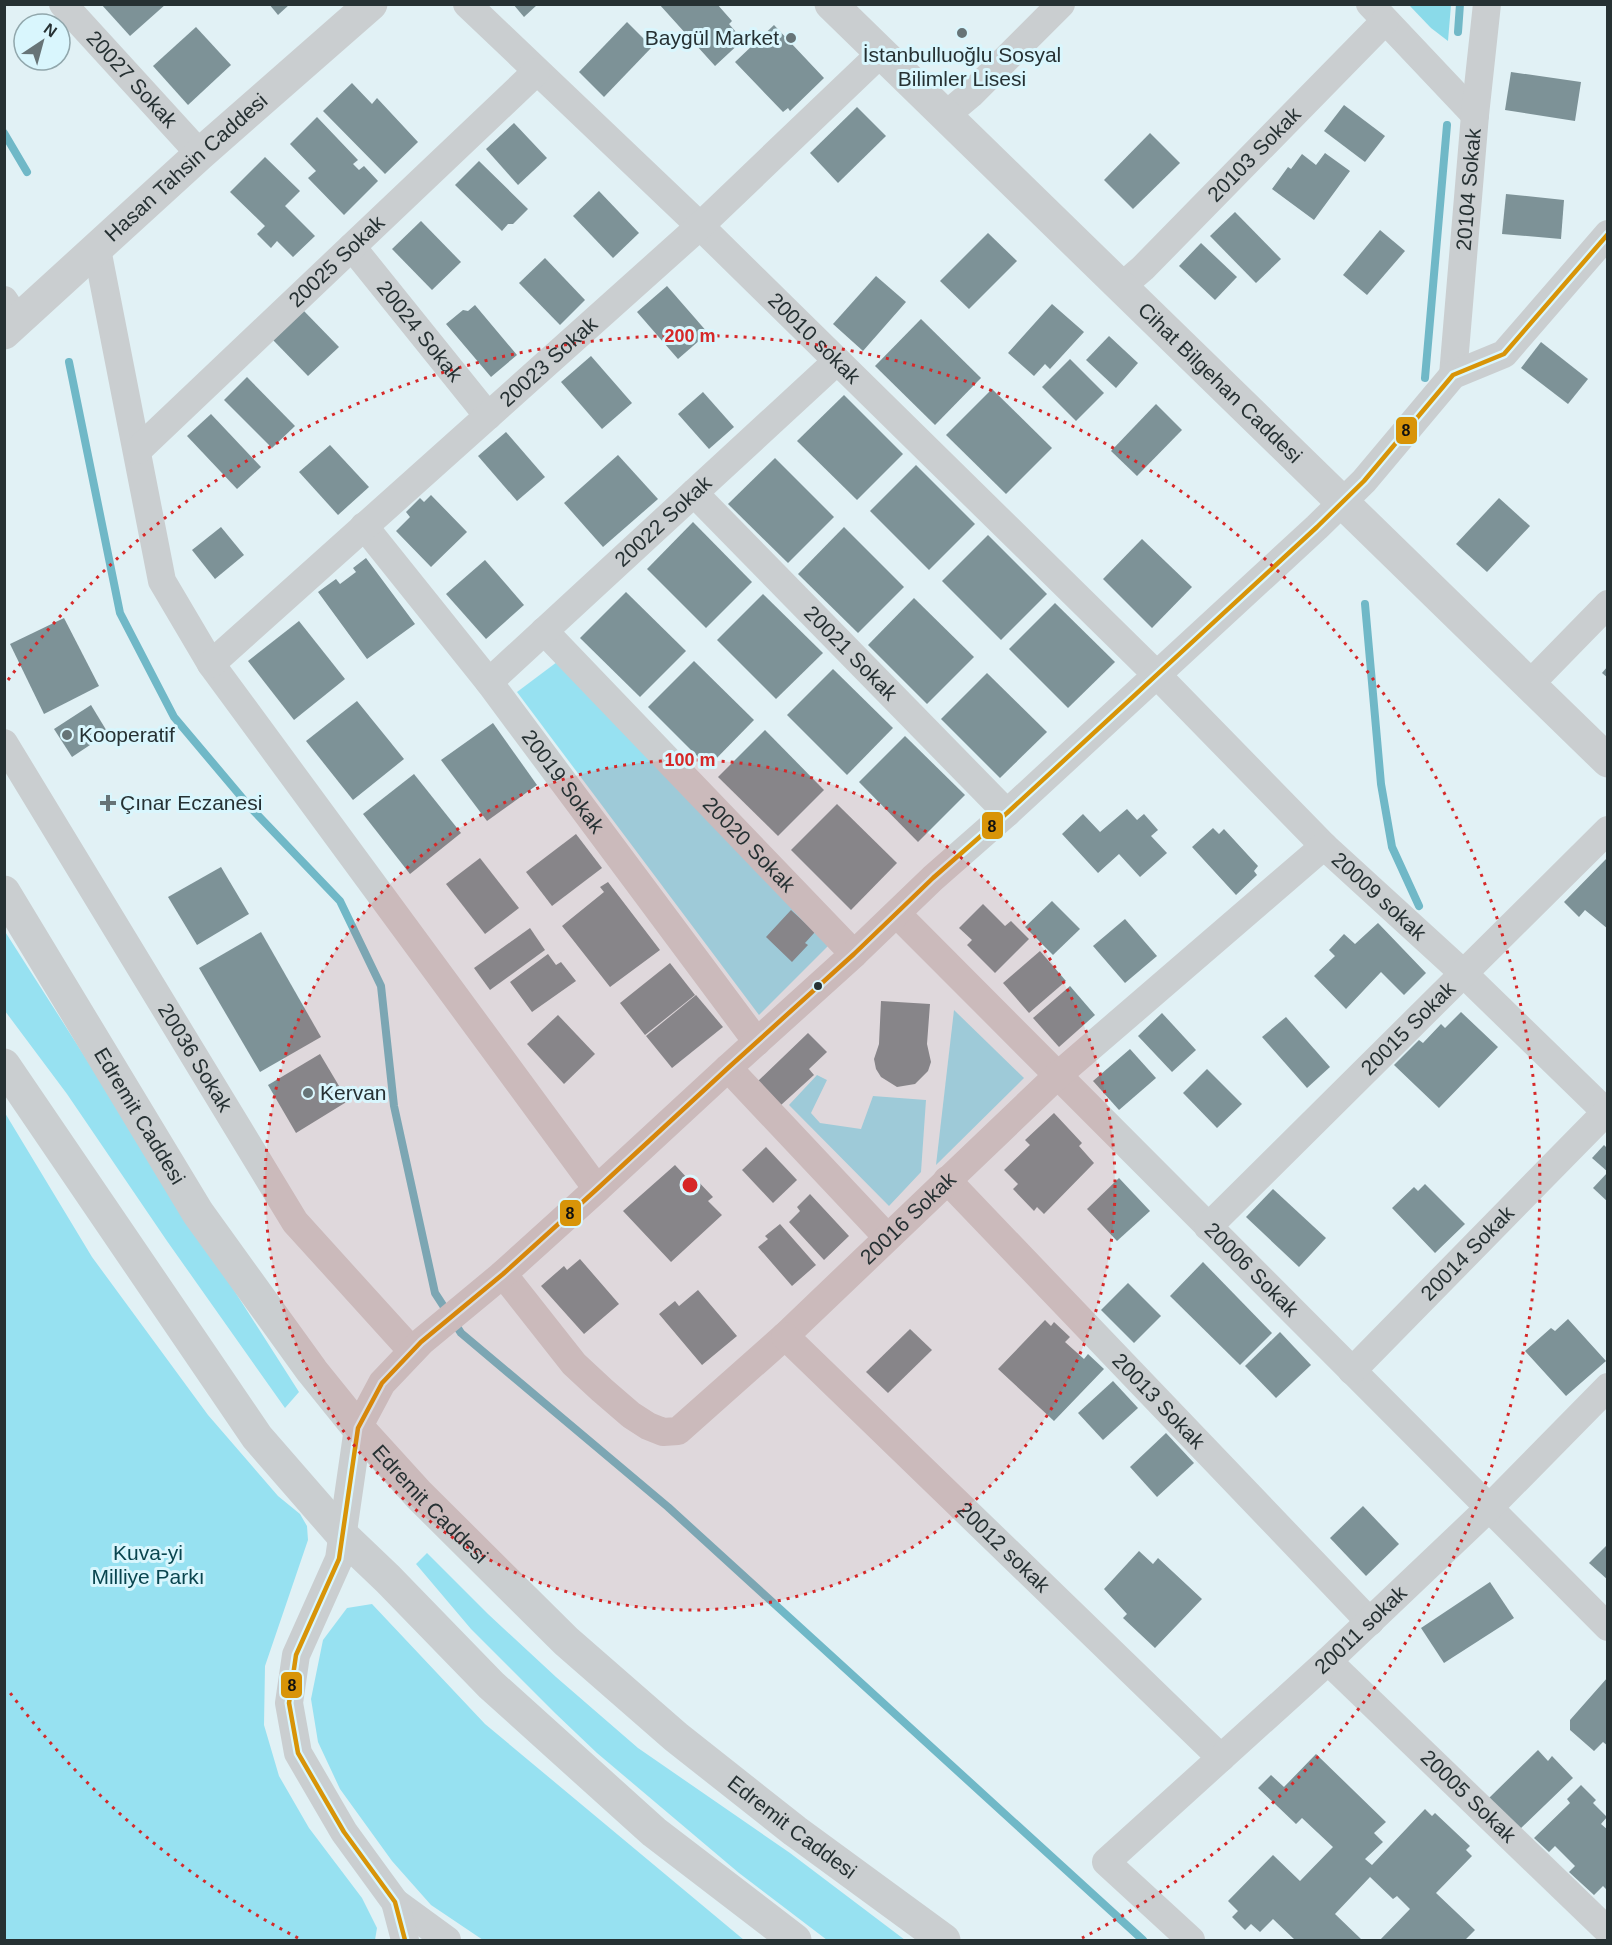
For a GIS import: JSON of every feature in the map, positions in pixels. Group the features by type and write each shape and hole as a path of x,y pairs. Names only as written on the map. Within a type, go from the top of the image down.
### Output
{"main road":[{"name":"Hasan Tahsin Caddesi","path":"9,318 97,249 200,154 371,4"},
{"name":"Cihat Bilgehan Caddesi","path":"831,4 1608,761"},
{"name":"Edremit Caddesi","path":"4,892 198,1213 312,1371 358,1428 419,1495 583,1656 676,1737 795,1831 944,1941"},
{"path":"4,1065 257,1437 344,1536 492,1685 654,1832 795,1941"}],"street":[{"name":"20027 Sokak","path":"63,4 200,154"},
{"name":"20010 sokak","path":"467,4 700,226 1157,675"},
{"path":"946,115 971,94 1061,4"},
{"name":"20104 Sokak","path":"1453,375 1475,115 1487,4"},
{"path":"1378,13 1475,115"},
{"name":"20103 Sokak","path":"1121,287 1143,268 1378,13"},
{"name":"20023 Sokak","path":"211,664 700,226 881,53"},
{"name":"20025 Sokak","path":"138,450 536,72"},
{"path":"447,1941 395,1902 344,1832 298,1753 289,1703 296,1655 339,1559 358,1428 382,1383 417,1346 503,1274 597,1190 1342,503 1364,481 1453,375 1504,354 1608,234"},
{"name":"20024 Sokak","path":"352,247 488,416"},
{"path":"97,249 162,581 211,664 597,1190"},
{"name":"20022 Sokak","path":"489,682 837,361"},
{"name":"20021 Sokak","path":"694,493 1007,813"},
{"name":"20019 Sokak","path":"364,526 489,682 757,1042"},
{"path":"1529,685 1608,604"},
{"name":"20020 Sokak","path":"544,631 854,954"},
{"name":"20009 sokak","path":"1157,675 1324,846 1463,974 1606,1113"},
{"name":"20036 Sokak","path":"4,743 295,1222 417,1346"},
{"name":"20015 Sokak","path":"1208,1227 1608,830"},
{"name":"20016 Sokak","path":"503,1274 574,1364 648,1426 663,1432 678,1431 785,1336 1058,1076 1324,846"},
{"name":"20006 Sokak","path":"897,914 1608,1628"},
{"path":"728,1068 887,1237"},
{"name":"20014 Sokak","path":"1352,1371 1606,1113"},
{"name":"20013 Sokak","path":"947,1180 1370,1622"},
{"name":"20012 sokak","path":"785,1336 1221,1758"},
{"name":"20011 sokak","path":"1191,1941 1106,1862 1370,1622 1489,1508 1608,1387"},
{"name":"20005 Sokak","path":"1328,1661 1608,1931"},
{"path":"395,1902 405,1941"}],"green space":[{"path":"557,662 828,946 759,1015 517,692"},
{"path":"4,930 299,1392 285,1408 67,1094 5,1011"},
{"path":"954,1010 1024,1078 936,1165"},
{"path":"817,1075 827,1080 811,1113 820,1123 861,1129 873,1096 926,1100 921,1172 889,1206 789,1105"},
{"name":"Kuva-yi Milliye Parkı","path":"5,1113 92,1257 208,1415 278,1496 300,1514 307,1526 308,1540 265,1666 264,1725 279,1776 309,1828 362,1898 377,1928 375,1940 5,1940"},
{"path":"427,1553 556,1677 638,1748 790,1853 905,1940 827,1940 739,1873 597,1753 471,1629 416,1564"},
{"path":"372,1604 485,1724 744,1940 483,1940 431,1905 392,1861 340,1789 318,1742 311,1699 323,1640 347,1608"}],"shaded area":[{"path":"1409,5 1451,5 1448,41 1431,28"}],"building":[{"path":"101,4 166,4 130,36"},
{"path":"269,4 290,4 278,15"},
{"path":"513,4 538,4 524,17"},
{"path":"659,4 717,4 732,21 729,24 743,40 715,66"},
{"path":"627,22 652,47 604,97 579,72"},
{"path":"774,25 824,78 790,111 788,108 783,112 735,62"},
{"path":"196,27 231,65 188,105 153,66"},
{"path":"1511,72 1581,82 1575,121 1505,110"},
{"path":"352,83 372,104 377,98 418,142 385,174 323,111"},
{"path":"1344,105 1385,136 1365,162 1324,131"},
{"path":"857,107 886,136 838,183 810,153"},
{"path":"317,117 358,160 353,164 359,170 364,166 378,181 344,215 308,178 316,171 290,144"},
{"path":"514,123 547,158 518,185 486,149"},
{"path":"1150,133 1180,163 1133,209 1104,180"},
{"path":"1325,153 1350,171 1314,220 1272,189 1288,167 1291,169 1302,154 1316,165"},
{"path":"265,157 300,191 285,206 315,236 293,257 277,241 271,248 257,234 265,226 230,192"},
{"path":"479,161 528,209 502,231 455,185"},
{"path":"599,191 639,233 613,258 573,216"},
{"path":"1506,194 1564,200 1561,239 1502,234"},
{"path":"1235,212 1281,259 1256,283 1210,236"},
{"path":"421,221 461,262 432,290 392,249"},
{"path":"1380,230 1405,251 1367,295 1343,275"},
{"path":"988,233 1017,261 969,309 940,281"},
{"path":"1201,243 1237,277 1215,300 1179,266"},
{"path":"545,258 585,300 560,325 519,283"},
{"path":"876,276 906,302 863,351 833,324"},
{"path":"667,286 708,333 678,359 637,312"},
{"path":"1052,304 1084,332 1050,369 1045,364 1034,376 1008,353"},
{"path":"475,305 517,355 491,377 446,324 463,310 468,311"},
{"path":"303,310 339,347 308,376 273,340"},
{"path":"921,319 981,378 935,425 875,366"},
{"path":"1109,336 1138,363 1116,388 1086,360"},
{"path":"1541,342 1588,379 1568,404 1521,368"},
{"path":"591,356 632,403 602,429 561,382"},
{"path":"1070,359 1104,393 1076,421 1042,387"},
{"path":"247,377 295,426 272,448 224,400"},
{"path":"992,389 1052,448 1006,494 946,435"},
{"path":"703,392 734,427 709,449 678,414"},
{"path":"844,395 903,454 857,500 797,441"},
{"path":"1156,404 1182,430 1137,476 1111,451"},
{"path":"211,414 261,467 237,489 187,436"},
{"path":"506,432 545,477 517,501 478,456"},
{"path":"330,445 369,487 338,515 299,472"},
{"path":"618,455 658,499 603,547 564,503"},
{"path":"775,458 834,517 788,563 728,504"},
{"path":"916,465 975,524 929,570 870,511"},
{"path":"431,495 467,532 431,567 396,531 410,517 406,512 420,498 424,502"},
{"path":"1499,498 1530,526 1487,572 1456,544"},
{"path":"693,522 752,582 706,628 647,569"},
{"path":"221,527 244,555 215,579 192,550"},
{"path":"844,527 904,587 858,633 798,574"},
{"path":"988,535 1047,594 1001,640 942,581"},
{"path":"1142,539 1192,587 1152,628 1103,579"},
{"path":"366,558 415,624 367,659 318,592 336,579 340,584 356,572 353,568"},
{"path":"485,560 524,605 486,639 446,594"},
{"path":"626,592 686,651 640,697 580,638"},
{"path":"763,594 823,653 776,699 717,640"},
{"path":"914,598 974,657 927,704 868,645"},
{"path":"1055,603 1115,662 1068,708 1009,649"},
{"path":"64,618 99,686 44,714 10,644"},
{"path":"299,621 345,679 294,720 248,661"},
{"path":"694,661 754,720 708,767 648,707"},
{"path":"1608,666 1608,678 1602,673"},
{"path":"833,669 893,728 847,775 787,715"},
{"path":"987,673 1047,732 1000,778 941,719"},
{"path":"357,701 404,759 353,800 306,741"},
{"path":"91,705 108,733 72,757 54,729"},
{"path":"493,723 537,785 487,821 441,760"},
{"path":"765,730 824,790 778,836 718,777"},
{"path":"905,736 965,795 918,842 859,782"},
{"path":"414,774 461,833 410,874 363,814"},
{"path":"837,804 897,863 851,910 791,850"},
{"path":"1127,809 1137,820 1144,814 1158,830 1151,836 1167,853 1140,877 1119,854 1098,873 1062,834 1083,814 1100,832"},
{"path":"1213,828 1219,834 1224,829 1258,866 1254,871 1257,875 1236,895 1192,847"},
{"path":"576,834 602,868 552,906 526,872"},
{"path":"1608,857 1608,929 1585,910 1579,917 1564,902"},
{"path":"480,858 519,908 485,934 446,884"},
{"path":"221,867 249,914 197,945 168,897"},
{"path":"608,882 660,950 610,987 562,926 604,892 600,887"},
{"path":"1052,901 1080,929 1053,955 1025,927"},
{"path":"983,904 1005,926 1011,921 1029,939 995,973 967,945 972,940 959,928"},
{"path":"791,910 815,932 805,943 808,945 792,962 766,937"},
{"path":"1125,919 1157,956 1125,983 1093,946"},
{"path":"1378,923 1426,973 1404,995 1381,972 1346,1009 1314,976 1335,956 1329,950 1344,934 1355,944"},
{"path":"530,928 545,950 490,990 474,968"},
{"path":"261,932 321,1037 260,1072 199,968"},
{"path":"1040,951 1066,981 1029,1013 1003,983"},
{"path":"548,954 556,965 561,962 576,981 532,1012 510,982"},
{"path":"670,963 695,995 645,1035 620,1003"},
{"path":"1070,986 1095,1015 1059,1047 1033,1018"},
{"path":"696,995 723,1027 672,1068 646,1036"},
{"path":"881,1001 930,1004 927,1044 931,1062 928,1071 915,1084 897,1087 881,1077 876,1069 874,1059 879,1044"},
{"path":"1461,1012 1498,1047 1439,1108 1394,1065 1419,1040 1423,1043 1441,1024 1445,1028"},
{"path":"1162,1013 1196,1050 1172,1072 1138,1036"},
{"path":"558,1015 595,1054 564,1084 527,1044"},
{"path":"1286,1017 1330,1067 1307,1088 1262,1037"},
{"path":"808,1033 827,1052 809,1069 814,1075 781,1105 758,1081"},
{"path":"1130,1049 1156,1078 1119,1110 1093,1081"},
{"name":"Kervan","path":"320,1054 348,1101 296,1133 268,1085"},
{"path":"1207,1069 1242,1104 1217,1128 1183,1093"},
{"path":"1054,1113 1082,1143 1079,1146 1094,1163 1044,1214 1037,1207 1034,1211 1013,1189 1018,1184 1004,1170 1030,1145 1025,1140"},
{"path":"1604,1145 1608,1149 1608,1172 1592,1158"},
{"path":"766,1147 797,1180 773,1203 742,1170"},
{"path":"675,1165 689,1180 693,1176 713,1197 708,1201 722,1215 671,1262 623,1211"},
{"path":"1608,1172 1608,1202 1593,1188"},
{"path":"1119,1178 1150,1211 1117,1241 1087,1209"},
{"path":"1425,1184 1465,1224 1435,1253 1392,1208 1414,1187 1418,1191"},
{"path":"1273,1189 1326,1238 1299,1267 1246,1217"},
{"path":"810,1194 849,1236 824,1260 789,1222 800,1211 797,1207"},
{"path":"780,1224 816,1265 792,1286 758,1247 768,1239 765,1236"},
{"path":"580,1259 619,1304 584,1334 541,1286 564,1266 567,1270"},
{"path":"1203,1262 1272,1333 1240,1365 1170,1296"},
{"path":"1128,1283 1161,1316 1134,1343 1101,1310"},
{"path":"698,1290 737,1336 702,1365 659,1314 675,1301 679,1306"},
{"path":"1568,1319 1606,1361 1566,1396 1525,1351 1551,1328 1555,1331"},
{"path":"1045,1320 1051,1326 1054,1322 1070,1337 1065,1342 1084,1359 1088,1354 1104,1369 1054,1421 998,1369"},
{"path":"910,1329 932,1350 888,1393 866,1372"},
{"path":"1280,1332 1311,1365 1276,1398 1245,1366"},
{"path":"1113,1381 1138,1408 1103,1440 1078,1413"},
{"path":"1166,1433 1194,1463 1157,1497 1130,1467"},
{"path":"1363,1506 1399,1544 1366,1576 1330,1538"},
{"path":"1608,1544 1608,1580 1589,1563"},
{"path":"1139,1551 1153,1564 1158,1558 1202,1599 1155,1648 1123,1618 1127,1614 1104,1589"},
{"path":"1490,1582 1514,1618 1444,1663 1421,1628"},
{"path":"1608,1677 1608,1746 1603,1742 1594,1751 1570,1730 1570,1720"},
{"path":"1538,1750 1548,1761 1552,1756 1573,1778 1520,1829 1489,1798"},
{"path":"1316,1754 1386,1822 1374,1833 1383,1842 1365,1859 1372,1865 1425,1809 1432,1816 1435,1813 1470,1846 1466,1850 1472,1856 1436,1893 1475,1930 1465,1940 1380,1940 1410,1909 1397,1896 1393,1899 1370,1877 1335,1914 1362,1940 1295,1940 1273,1919 1260,1932 1251,1924 1245,1930 1232,1917 1238,1911 1228,1901 1273,1855 1300,1881 1333,1847 1302,1818 1296,1824 1258,1788 1271,1775 1284,1787"},
{"path":"1581,1785 1596,1800 1593,1803 1607,1817 1601,1824 1608,1830 1608,1888 1603,1886 1594,1895 1569,1872 1575,1866 1555,1846 1549,1852 1534,1838 1570,1803 1567,1799"}],"waterway":[{"path":"1458,32 1460,4"},
{"path":"1425,378 1447,125"},
{"path":"4,133 27,172"},
{"path":"69,362 120,613 174,717 249,806 340,901 381,986 394,1106 435,1293 461,1333 668,1507 1143,1940"},
{"path":"1365,604 1381,784 1392,847 1419,906"}],"transit line":[{"name":"8","path":"405,1940 395,1902 344,1832 298,1753 289,1703 296,1655 339,1559 358,1428 382,1383 421,1342 503,1274 597,1189 1317,527 1364,481 1453,375 1504,354 1608,234"}],"place":[{"name":"İstanbulluoğlu Sosyal Bilimler Lisesi","path":"962,33"},
{"name":"Baygül Market","path":"791,38"},
{"name":"Kooperatif","path":"67,735"},
{"name":"Çınar Eczanesi","path":"108,803"},
{"name":"Kervan","path":"308,1093"}]}
